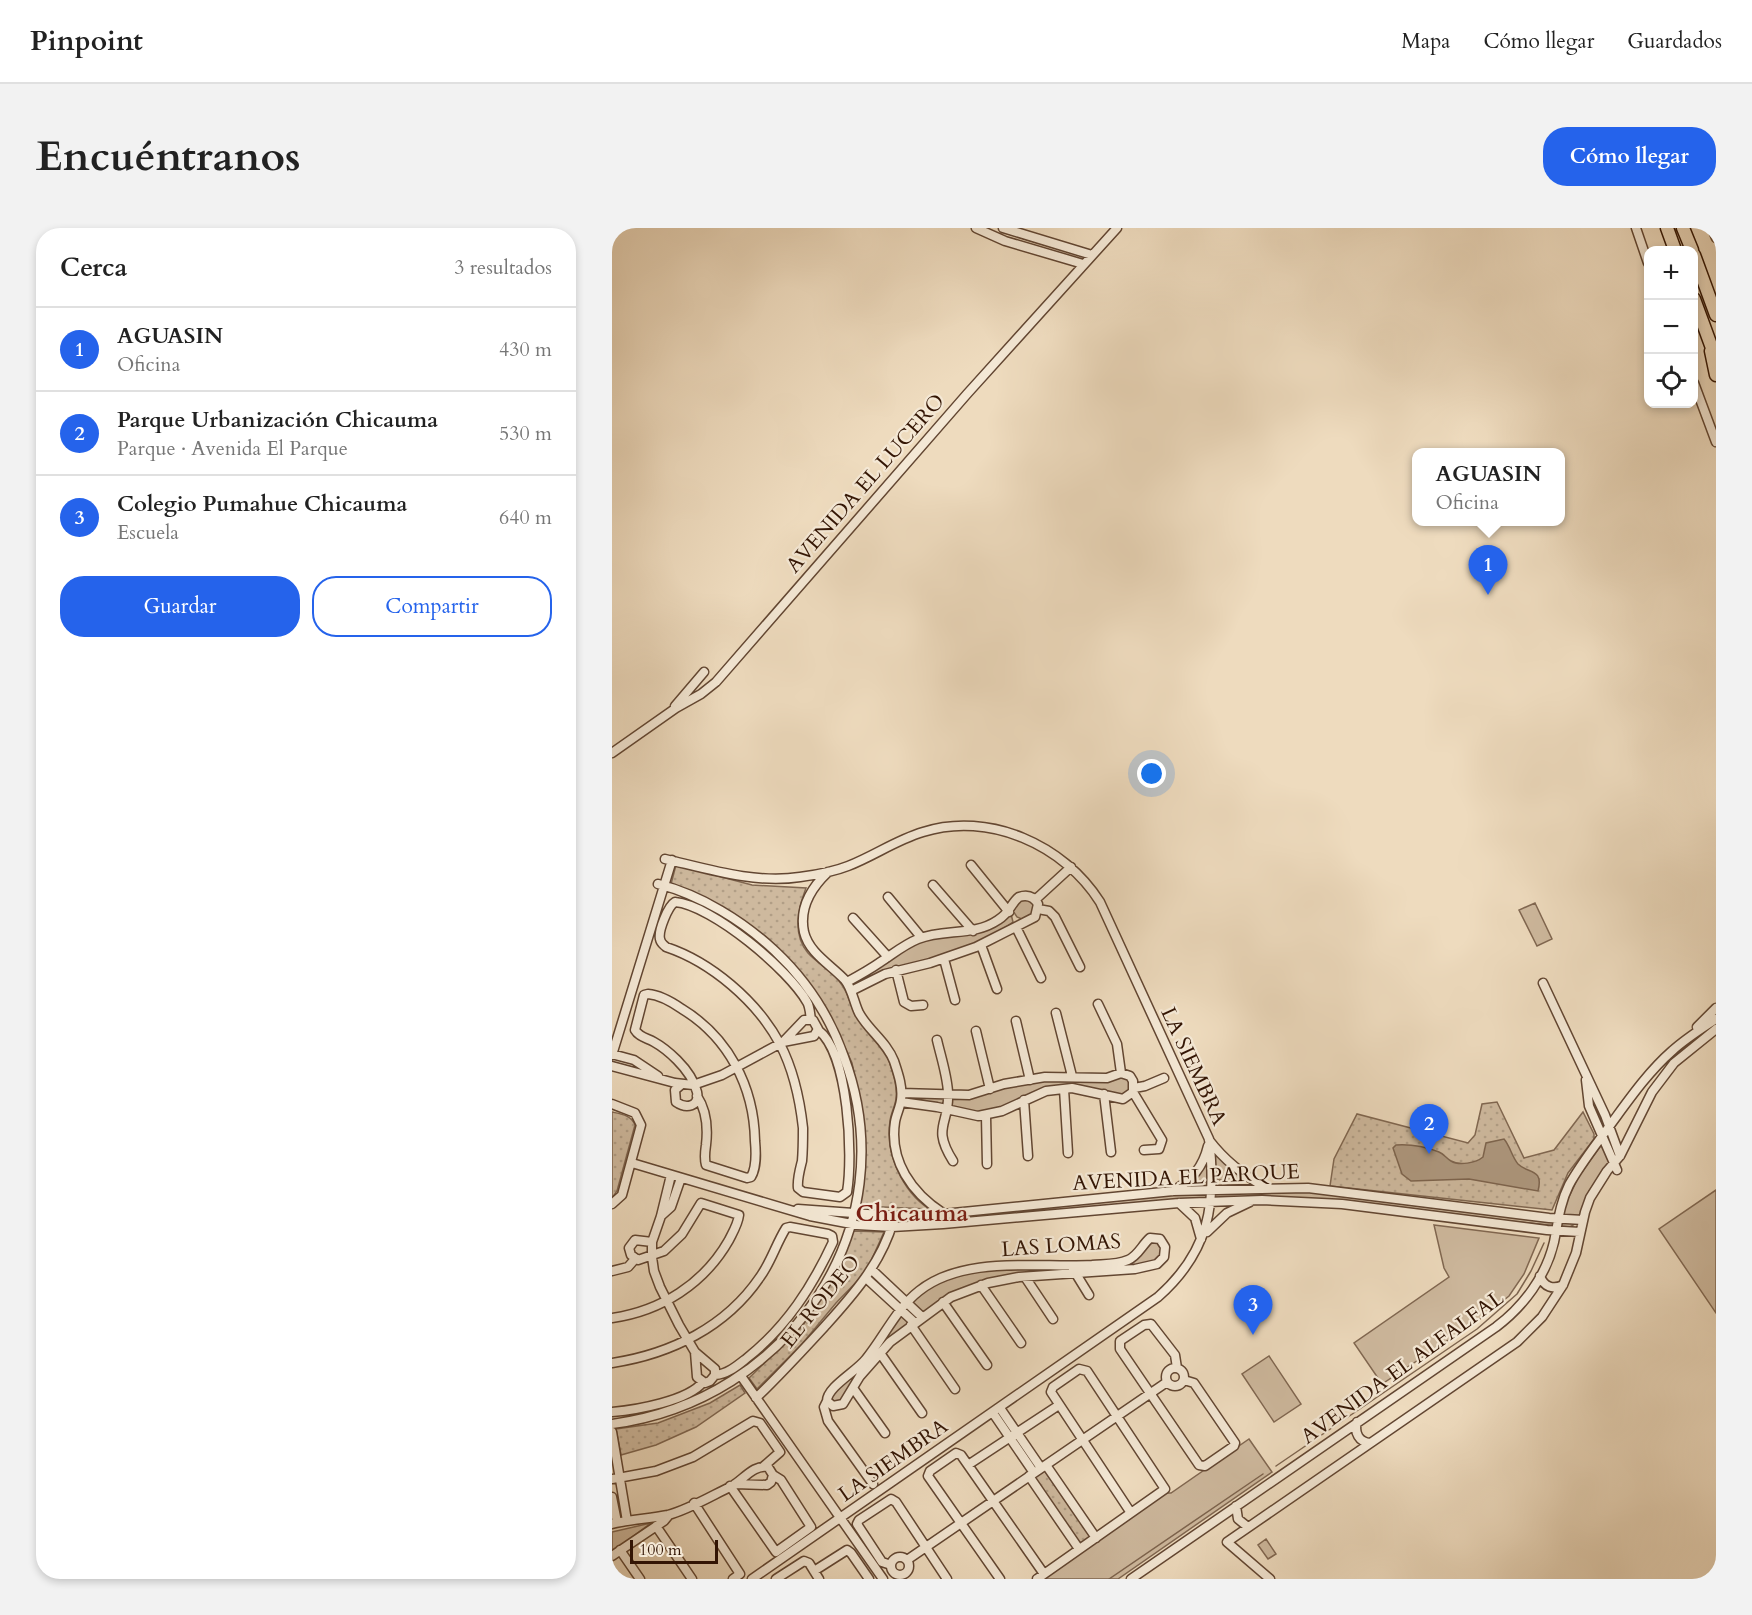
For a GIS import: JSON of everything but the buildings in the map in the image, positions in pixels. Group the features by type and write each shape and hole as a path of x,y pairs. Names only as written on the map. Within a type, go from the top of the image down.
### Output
{"highway":[{"path":"1667,228 1674,246"},
{"path":"1683,228 1690,246"},
{"path":"1698,266 1716,315"},
{"path":"1694,300 1716,359"},
{"path":"1709,341 1716,375"}],"street":[{"path":"976,228 1005,241 1083,264"},
{"path":"1003,228 1092,255"},
{"name":"AVENIDA EL LUCERO","path":"612,753 666,715 693,700 716,682 1117,228"},
{"path":"1636,228 1644,251"},
{"path":"1712,228 1716,238"},
{"path":"1698,394 1716,442"},
{"name":"AVENIDA EL LUCERO","path":"666,715 704,672"},
{"name":"LA SIEMBRA","path":"661,885 668,860 755,878 799,878 852,864 916,834 961,825 1014,834 1038,845 1071,867 1100,902 1209,1139 1212,1201 1201,1239 1186,1267 1174,1283 1158,1297 996,1411 752,1579"},
{"path":"971,865 1009,912"},
{"path":"851,991 892,972 944,959 981,945 1035,917 1037,904 1071,867"},
{"path":"829,871 811,891 806,903 804,933 813,950 847,982 860,1014 885,1044 892,1057 898,1072 902,1097 895,1122 897,1159 914,1187 928,1203 944,1214"},
{"path":"661,885 612,1054 634,1060 663,1080"},
{"name":"EL RODEO","path":"612,1424 650,1418 706,1397 741,1377 776,1348 811,1306 841,1254 853,1212 861,1156 858,1109 846,1062 826,1018 796,973 759,937 724,913 661,885"},
{"path":"933,885 973,931"},
{"path":"847,982 921,937 973,931 987,927 1009,912 1019,897 1028,895 1055,917 1080,967"},
{"path":"888,897 921,937"},
{"path":"612,1066 663,1080 693,1085 711,1080 781,1043 804,1020 811,1020 817,1024 818,1030 824,1035 835,1060 847,1112 850,1163 847,1190 842,1197 803,1192 798,1188 803,1145 802,1126 792,1076 781,1043 763,1019 728,984 701,964 660,942 659,937 669,906 680,902 696,909 752,944 778,967 808,1002 811,1020"},
{"path":"853,918 885,959 904,1002 911,1006 923,1005"},
{"path":"987,927 993,931 992,940"},
{"path":"1016,927 1041,978"},
{"path":"981,945 998,989"},
{"path":"944,959 955,1000"},
{"path":"1543,983 1609,1127 1617,1163"},
{"path":"653,994 663,998 699,1021 721,1042 737,1067 749,1098 754,1126 755,1159 751,1177 747,1178 706,1165 704,1159 707,1134 706,1117 693,1085 686,1070 672,1055 655,1042 638,1035 635,1030 644,996 653,994"},
{"path":"1098,1004 1117,1044 1121,1073"},
{"path":"1682,1042 1716,1008"},
{"path":"1056,1012 1072,1076"},
{"name":"AVENIDA EL ALFALFAL","path":"1131,1579 1501,1323 1521,1304 1540,1276 1552,1249 1558,1219 1569,1186 1602,1137 1646,1078 1682,1042 1716,1019"},
{"path":"1016,1021 1030,1080"},
{"name":"AVENIDA EL ALFALFAL","path":"1270,1579 1227,1542 1517,1342 1542,1317 1563,1285 1576,1253 1583,1220 1594,1191 1617,1163 1657,1084 1674,1063 1716,1029"},
{"path":"781,1043 814,1036 818,1030"},
{"path":"976,1031 990,1089"},
{"path":"1691,1048 1716,1035"},
{"path":"937,1040 948,1096 941,1134 942,1141 953,1161"},
{"path":"902,1097 969,1095 1045,1077 1107,1078 1121,1073 1130,1076 1134,1081 1134,1090 1161,1140 1159,1149 1144,1150"},
{"path":"1585,1074 1588,1102 1602,1137 1617,1163"},
{"path":"1045,1077 1046,1090"},
{"path":"902,1097 965,1114 986,1116 1017,1105 1046,1090 1072,1088 1123,1099 1134,1090 1164,1078"},
{"path":"682,1084 675,1090 676,1102 682,1107 692,1106 697,1096"},
{"path":"1064,1089 1068,1153"},
{"path":"1104,1094 1111,1152"},
{"path":"1024,1100 1028,1156"},
{"path":"612,1104 632,1110 641,1122 641,1132 622,1195 612,1204"},
{"path":"986,1116 987,1164"},
{"path":"1209,1139 1236,1169 1266,1188"},
{"path":"1173,1191 1188,1181 1199,1168 1209,1139"},
{"name":"AVENIDA EL PARQUE","path":"632,1163 820,1218 850,1224 892,1227 943,1224 1179,1203 1256,1200 1342,1204 1556,1231 1580,1232"},
{"path":"612,1412 664,1402 695,1390 715,1375 715,1369 695,1352 667,1301 654,1271 652,1242 671,1175"},
{"path":"661,1216 671,1207 681,1178"},
{"path":"1306,1201 1305,1194 1308,1188"},
{"name":"AVENIDA EL PARQUE","path":"790,1209 895,1216 944,1214 1173,1191 1308,1188 1558,1219 1583,1220"},
{"path":"1342,1204 1340,1196 1345,1192"},
{"path":"1201,1239 1223,1215 1256,1200"},
{"path":"612,1318 646,1310 667,1301 696,1281 712,1264 732,1235 739,1215 737,1212 701,1203 687,1228 663,1251 642,1260 636,1259 630,1253 632,1242 639,1239 652,1242"},
{"path":"1179,1203 1195,1218 1201,1239"},
{"path":"1442,1217 1445,1211 1443,1205"},
{"name":"EL RODEO","path":"756,1398 792,1362 866,1278 892,1227 895,1216"},
{"path":"612,1363 655,1353 688,1340 724,1317 748,1293 772,1257 786,1228 832,1236 833,1242 816,1277 786,1321 744,1360 725,1374 715,1375"},
{"name":"LAS LOMAS","path":"1073,1269 999,1267 972,1269 944,1277 920,1290 900,1309 867,1363 854,1388 841,1405 833,1406 828,1401 832,1389 867,1363 880,1353 916,1321 943,1302 968,1289 1000,1281 1073,1269 1116,1263 1129,1260 1153,1238 1160,1239 1165,1247 1164,1257 1153,1265 1136,1269 1073,1269"},
{"path":"612,1271 628,1267 636,1259"},
{"path":"999,1267 1000,1281"},
{"path":"872,1269 906,1302 954,1389"},
{"path":"1073,1269 1089,1295"},
{"path":"1540,1276 1543,1282 1550,1287 1556,1288 1563,1285"},
{"path":"1025,1277 1053,1319"},
{"path":"866,1278 916,1321"},
{"path":"981,1285 1021,1343"},
{"path":"943,1302 987,1365"},
{"path":"1167,1382 1172,1386 1178,1386 1184,1380 1184,1374 1177,1368 1175,1355 1153,1325 1144,1324 1121,1340 1119,1347 1199,1465 1204,1466 1234,1446 1235,1443 1194,1383 1184,1380"},
{"path":"695,1352 697,1375 703,1382"},
{"path":"880,1353 922,1413"},
{"path":"1167,1382 1167,1373 1177,1368"},
{"path":"1000,1579 928,1474 957,1453 961,1455 993,1501 1040,1576 1096,1538 1165,1489 1087,1371 1079,1369 1052,1388 1052,1394 1131,1513"},
{"path":"741,1377 883,1579"},
{"path":"907,1560 1167,1382"},
{"path":"854,1388 885,1433"},
{"path":"828,1401 824,1407 828,1421 873,1485"},
{"path":"968,1465 1059,1405"},
{"path":"996,1411 1038,1471 1096,1538"},
{"path":"612,1556 669,1515 733,1485 764,1466 780,1452 760,1423 753,1421 693,1457 656,1471 616,1478"},
{"path":"1357,1422 1358,1437 1370,1443"},
{"path":"612,1432 616,1478 627,1521"},
{"path":"733,1485 776,1552 811,1527 781,1480 764,1466"},
{"path":"1038,1471 1079,1549"},
{"path":"733,1485 767,1485 771,1482 773,1475"},
{"path":"612,1497 614,1523 669,1515"},
{"path":"891,1565 882,1562 857,1524 859,1520 887,1500 892,1499 947,1579"},
{"path":"694,1503 740,1574 733,1579"},
{"path":"1236,1506 1238,1519 1248,1527"},
{"path":"646,1518 692,1579"},
{"path":"620,1550 640,1579"},
{"path":"776,1579 806,1561 817,1575 847,1550 869,1579"},
{"path":"899,1557 907,1560 909,1566 907,1572 896,1577 891,1565 893,1559 899,1557"}],"shaded area":[{"path":"676,865 752,885 806,888 798,921 803,946 816,961 839,980 855,1014 888,1058 896,1089 889,1133 893,1158 903,1182 929,1209 860,1206 864,1170 862,1111 852,1063 831,1017 816,995 767,939 671,884"},
{"path":"1020,898 1034,901 1036,912 1024,920 1017,917 1013,911"},
{"path":"1535,903 1552,939 1537,946 1519,910"},
{"path":"1011,914 1013,922 992,937 954,953 882,971 852,988 849,982 922,939 965,935"},
{"path":"1121,1075 1129,1077 1132,1091 1118,1097 1072,1086 985,1114 903,1101 903,1095 986,1092 1045,1079"},
{"path":"1497,1102 1524,1158 1554,1150 1583,1112 1594,1134 1594,1139 1568,1173 1552,1210 1330,1186 1334,1159 1357,1114 1468,1143 1475,1135 1482,1104"},
{"path":"612,1112 628,1117 635,1125 617,1191 612,1198"},
{"path":"1504,1139 1518,1164 1539,1178 1538,1191 1469,1179 1411,1181 1402,1174 1393,1148 1396,1145 1423,1147 1441,1153 1454,1163 1463,1164 1483,1157 1486,1143"},
{"path":"1602,1144 1610,1162 1589,1191 1578,1222 1570,1227 1268,1197 892,1224 853,1223 855,1216 895,1218 1171,1194 1299,1191 1555,1219 1564,1207 1579,1176"},
{"path":"1214,1151 1244,1179 1217,1180"},
{"path":"1208,1159 1210,1182 1191,1183"},
{"path":"1716,1190 1716,1313 1659,1229"},
{"path":"1434,1225 1539,1238 1524,1274 1509,1296 1480,1319 1382,1384 1354,1343 1449,1277 1444,1268"},
{"path":"853,1231 884,1232 866,1272 836,1303 802,1344 757,1389 749,1378 803,1325 837,1272"},
{"path":"1157,1239 1162,1252 1159,1259 1149,1264 988,1281 913,1321 845,1399 836,1405 829,1396 854,1374 901,1310 932,1284 972,1271 1116,1264"},
{"path":"1269,1356 1301,1404 1274,1422 1242,1374"},
{"path":"740,1385 745,1393 696,1427 656,1445 621,1455 616,1429 658,1423 710,1403"},
{"path":"1249,1439 1272,1472 1118,1579 1043,1579 1165,1493 1171,1493"},
{"path":"1044,1470 1091,1537 1080,1545 1034,1477"},
{"path":"651,1523 612,1552 612,1532"},
{"path":"1266,1539 1276,1554 1268,1559 1258,1545"}],"waterway":[{"path":"1276,1466 1477,1329 1517,1294 1544,1243"},
{"path":"1109,1579 1263,1474"}],"place":[{"name":"AGUASIN","path":"1488,595"},
{"name":"Parque Urbanización Chicauma","path":"1429,1154"},
{"name":"Colegio Pumahue Chicauma","path":"1253,1335"}],"district":[{"name":"Chicauma","path":"912,1213"}]}
